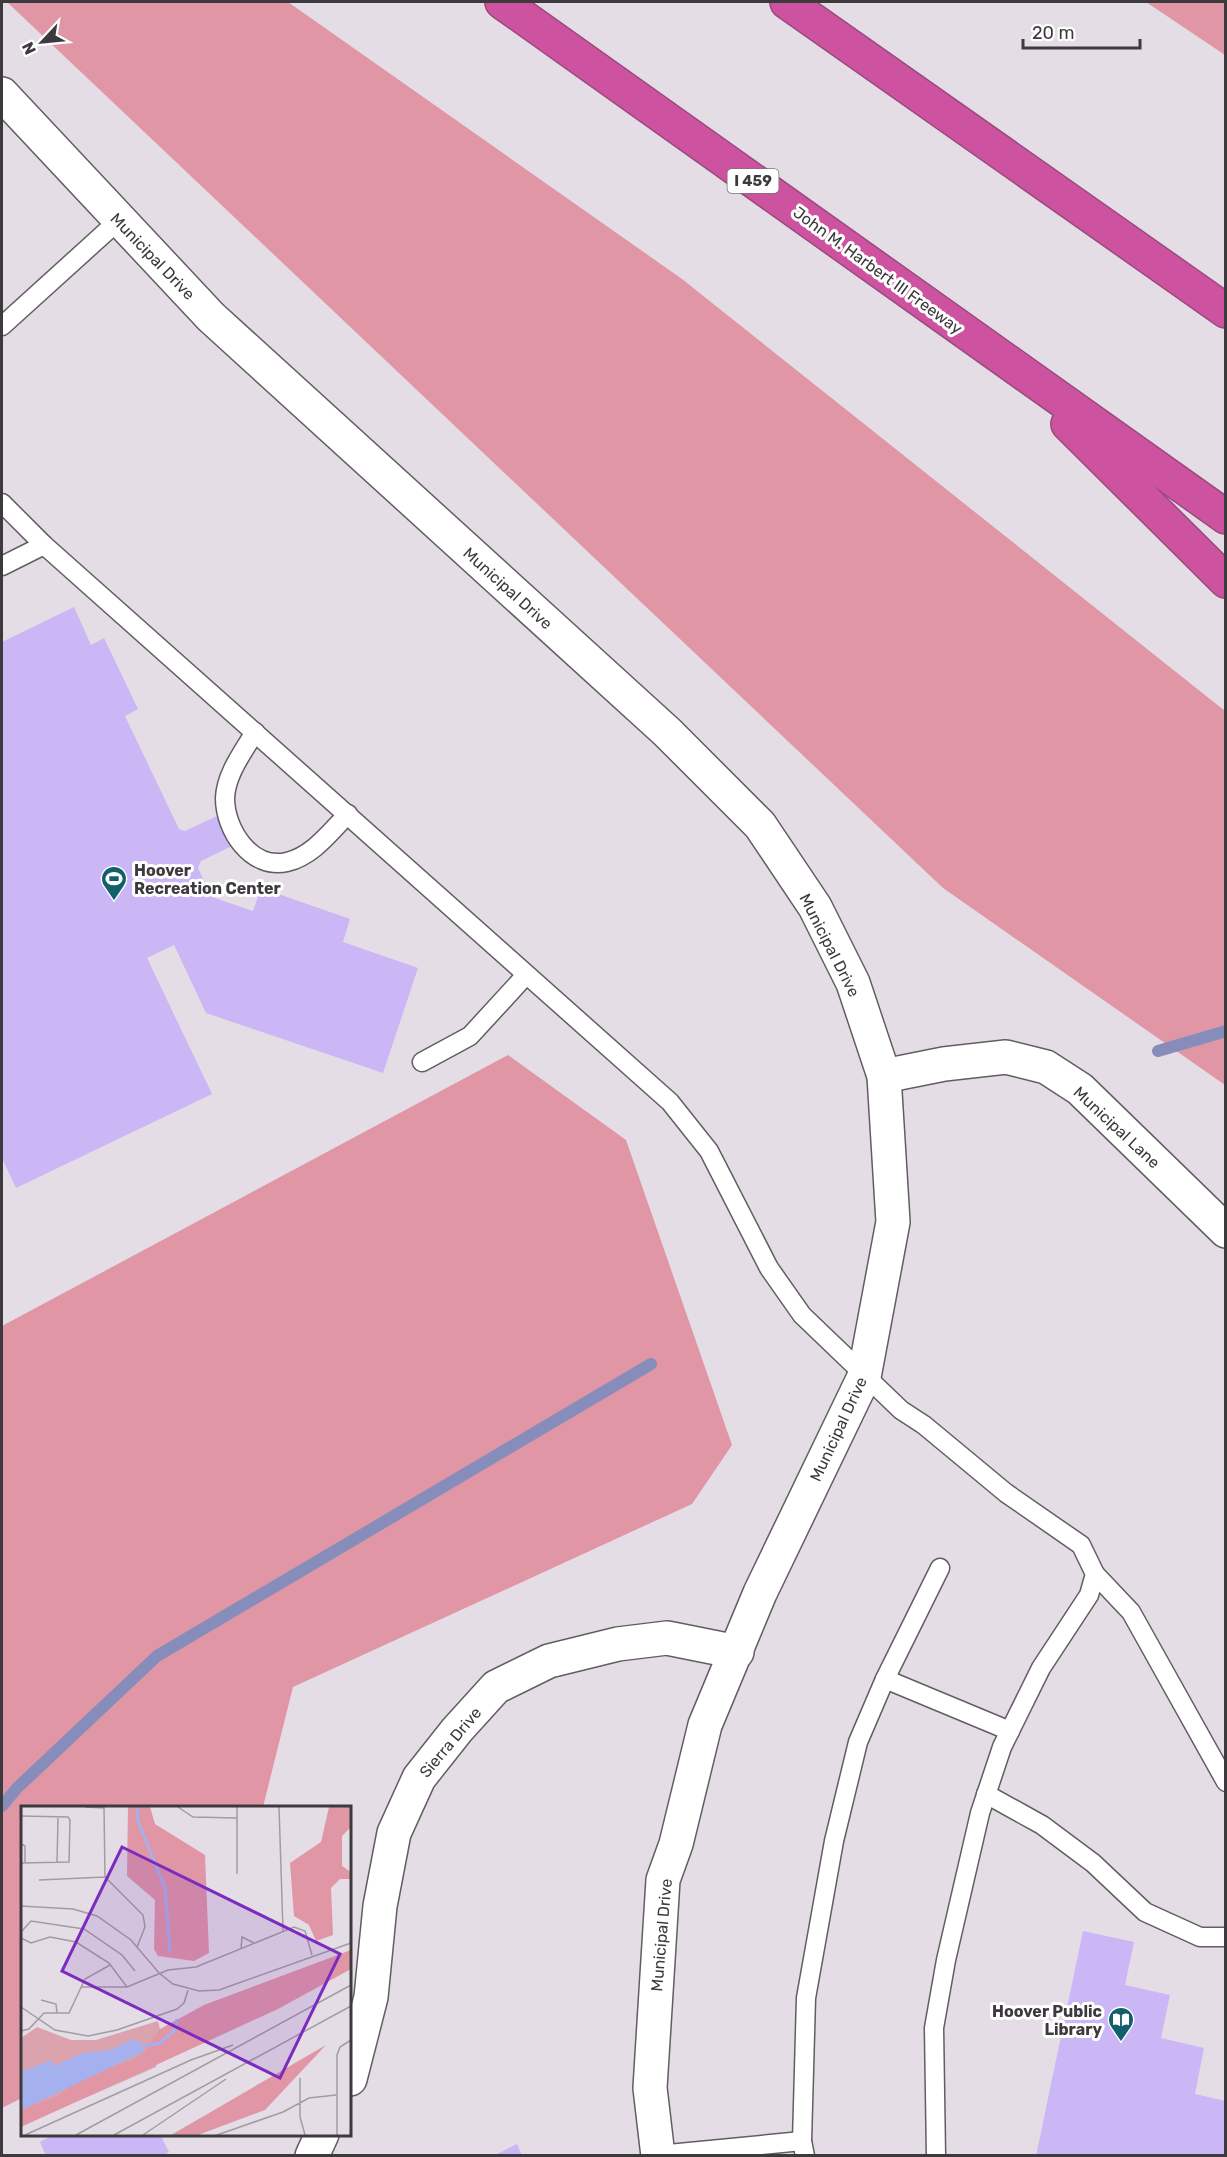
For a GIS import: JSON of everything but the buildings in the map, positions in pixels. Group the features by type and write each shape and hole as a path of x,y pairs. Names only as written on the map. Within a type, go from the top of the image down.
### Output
{"highway":[{"name":"John M. Harbert III Freeway","path":"502,2 1226,517"},
{"path":"787,2 1226,311"},
{"path":"1102,223 1226,294"},
{"path":"1003,360 1226,581"}],"street":[{"name":"Municipal Drive","path":"2,94 118,220 212,317 667,732 760,825 815,907 853,983 884,1076 893,1222 864,1377 760,1593 705,1725 676,1844 663,1880 650,2088 658,2155"},
{"name":"Municipal Lane","path":"884,1076 944,1064 1006,1057 1046,1067 1080,1089 1226,1231"},
{"name":"Sierra Drive","path":"351,2075 371,1997 380,1905 394,1833 418,1778 496,1687 549,1661 618,1644 667,1638 737,1652"},
{"path":"312,2156 321,2136"}],"lane":[{"path":"7,320 118,220"},
{"path":"2,503 44,545 670,1102 709,1151 769,1268 802,1315 864,1377 901,1410 924,1425 1006,1493 1081,1545 1095,1574 1131,1612 1226,1782"},
{"path":"2,566 44,545"},
{"path":"255,732 233,769 225,798 231,826 248,853 264,860 287,862 312,850 348,814"},
{"path":"422,1062 470,1036 526,975"},
{"path":"658,2155 804,2148 806,1998 828,1875 858,1742 885,1679 940,1568"},
{"path":"936,2156 934,2028 960,1896 986,1794 1010,1731 1041,1668 1089,1595 1095,1574"},
{"path":"885,1679 1010,1731"},
{"path":"986,1794 1050,1831 1093,1863 1145,1912 1200,1937 1226,1937"}],"shaded area":[{"path":"7,2 288,2 682,279 1225,711 1225,1085 943,888"},
{"path":"1146,2 1225,2 1225,55"},
{"path":"508,1055 626,1140 732,1445 692,1504 293,1687 263,1806 21,1806 21,2098 2,2108 2,1326"}],"waterway":[{"path":"1158,1051 1226,1031"},
{"path":"2,1806 17,1788 157,1656 651,1364"}],"place":[{"name":"Hoover Recreation Center","path":"114,902"},
{"name":"Hoover Public Library","path":"1121,2043"}]}
